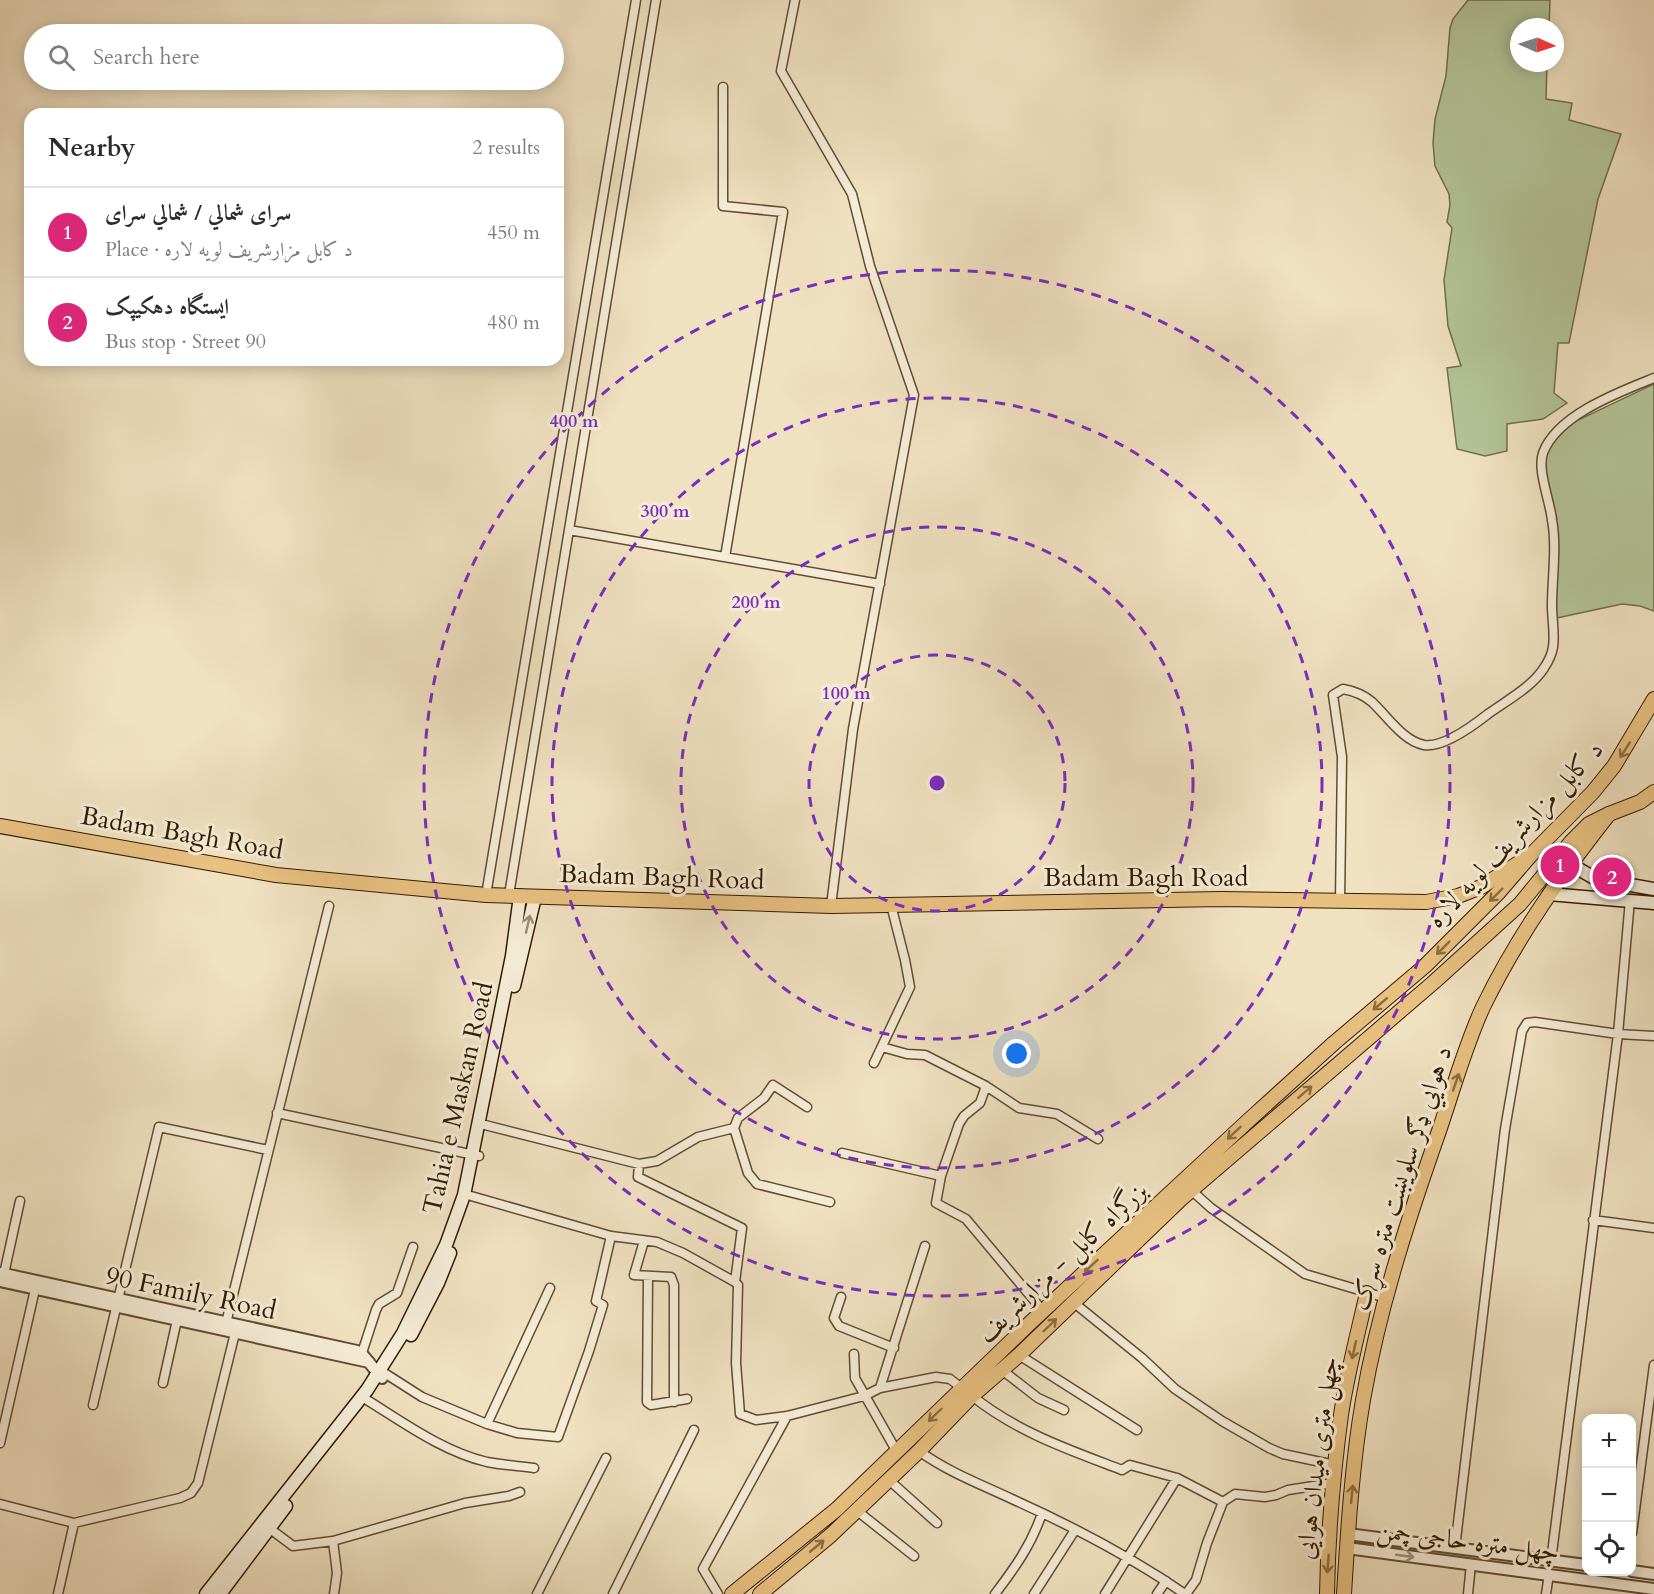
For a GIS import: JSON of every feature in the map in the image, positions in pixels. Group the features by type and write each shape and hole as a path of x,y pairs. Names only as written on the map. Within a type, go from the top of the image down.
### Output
{"main road":[{"name":"د کابل مزارشریف لویه لاره","path":"1425,966 1499,892 1530,856 1570,818 1609,773 1635,734 1654,699"},
{"name":"د کابل مزارشریف لویه لاره","path":"1434,982 1520,904 1571,842 1589,824 1640,802 1654,792"},
{"name":"د هوايي ډګر سلویښت متره سړک","path":"1344,1594 1348,1534 1363,1402 1386,1298 1414,1202 1483,1008 1528,925 1570,864 1609,814"},
{"name":"Badam Bagh Road","path":"0,826 276,875 486,895 831,906 1221,899 1426,902 1458,896 1481,886 1530,856"},
{"path":"1570,864 1596,879 1654,889"},
{"path":"1550,894 1654,903"},
{"name":"Tahia e Maskan Road","path":"220,1594 367,1400 382,1375 446,1245 464,1196 485,1125 508,1011 521,896"},
{"name":"Tahia e Maskan Road","path":"206,1594 406,1343 438,1283 471,1196 521,896"},
{"name":"بزرگراه کابل - مزارشریف","path":"760,1594 831,1535 919,1451 967,1392 1043,1311 1325,1051 1425,966"},
{"name":"بزرگراه کابل - مزارشریف","path":"732,1594 837,1509 897,1452 967,1392 1002,1370 1191,1190 1434,982"},
{"name":"چهل متری میدان هوایی","path":"1327,1594 1335,1465 1349,1369 1367,1293"}],"street":[{"path":"486,895 636,0"},
{"path":"521,896 569,530 656,0"},
{"path":"795,0 781,71 852,194 870,266 914,395 853,729 831,906"},
{"path":"723,87 723,206 783,212 725,557"},
{"path":"1334,902 1342,757 1333,695 1343,689 1355,692 1370,701 1407,737 1427,746 1452,738 1480,721 1536,678 1544,669 1554,644 1554,533 1544,482 1542,454 1554,434 1578,416 1603,400 1654,378"},
{"path":"569,530 880,584"},
{"path":"1551,1561 1618,1034 1630,900"},
{"path":"874,1062 910,987 891,905"},
{"path":"0,1504 74,1523 180,1498 191,1493 198,1483 233,1327 268,1150 330,906"},
{"path":"1455,1548 1505,1129 1522,1031 1527,1023 1535,1022 1618,1034 1654,1035"},
{"path":"882,1047 907,1054 925,1055 986,1086 1019,1108 1057,1114 1098,1139"},
{"path":"807,1107 773,1085 764,1098 738,1118 734,1128 748,1173 757,1184 830,1202"},
{"path":"986,1086 980,1104 964,1116 959,1124 941,1176 936,1203 966,1219 1043,1311"},
{"path":"277,1113 476,1156"},
{"path":"485,1125 639,1164 657,1161 698,1137 734,1128"},
{"path":"93,1405 159,1127 268,1150"},
{"path":"842,1153 941,1176"},
{"path":"639,1164 638,1177 742,1228 735,1282"},
{"path":"1191,1190 1211,1208 1305,1274 1386,1298"},
{"path":"471,1196 611,1236 657,1242 683,1253 735,1282 738,1285 736,1363 740,1414 756,1420 788,1416 864,1396 880,1388 936,1377 950,1379 994,1413 1040,1439 1122,1470 1130,1465 1177,1478 1223,1502"},
{"path":"1,1276 20,1201"},
{"path":"1593,1220 1654,1228"},
{"path":"413,1247 397,1293 379,1304 376,1310 364,1359 382,1375 422,1397 487,1424 517,1433 558,1437 603,1305 596,1301 611,1236"},
{"path":"644,1241 634,1275 671,1277 674,1285 675,1402"},
{"path":"880,1388 925,1246"},
{"name":"90 Family Road","path":"1,1276 177,1320 233,1327"},
{"path":"648,1277 647,1402 651,1405 687,1399"},
{"path":"0,1443 36,1285"},
{"path":"487,1424 550,1288"},
{"path":"841,1297 834,1318 839,1326 894,1348"},
{"path":"1073,1302 1142,1358 1174,1389 1222,1421 1284,1454 1335,1465"},
{"name":"90 Family Road","path":"117,1304 357,1351 364,1359"},
{"path":"163,1383 177,1320"},
{"path":"854,1354 855,1378 897,1452"},
{"path":"1018,1355 1137,1430"},
{"path":"1633,1522 1654,1365"},
{"path":"1002,1370 1038,1398 1064,1410"},
{"path":"367,1400 404,1424 452,1449 487,1462 534,1468"},
{"path":"718,1594 704,1569 788,1416"},
{"path":"613,1594 694,1430"},
{"path":"919,1451 939,1466 1075,1530 1128,1558 1186,1594 1196,1580 1223,1502 1235,1494 1265,1497 1288,1490 1333,1483"},
{"path":"537,1594 606,1458"},
{"path":"1105,1594 1177,1478"},
{"path":"889,1480 937,1523"},
{"path":"269,1528 293,1546 333,1541 465,1503 520,1492"},
{"path":"856,1510 914,1556"},
{"path":"994,1594 1018,1564 1042,1514"},
{"path":"58,1594 74,1523"},
{"path":"1034,1594 1075,1530"},
{"name":"چهل متره حاجی چمن","path":"1348,1534 1582,1564"},
{"path":"333,1541 337,1574 334,1594"},
{"name":"چهل متره حاجی چمن","path":"1347,1548 1549,1574 1628,1590 1654,1589"},
{"path":"1468,1594 1471,1564"},
{"path":"1636,1572 1654,1574"},
{"path":"1546,1594 1549,1574"},
{"path":"1157,1594 1166,1581"}],"green space":[{"path":"1468,0 1550,0 1549,18 1510,18 1510,72 1547,72 1546,99 1572,103 1569,120 1621,134 1598,199 1569,343 1558,343 1554,393 1567,403 1543,419 1507,424 1507,451 1485,456 1457,449 1447,368 1461,366 1448,326 1444,280 1452,228 1447,222 1449,194 1435,166 1433,143 1435,119 1446,76 1450,28 1453,19"},
{"path":"1654,384 1654,611 1640,606 1622,604 1552,619 1551,521 1542,480 1540,449 1555,431"}],"place":[{"name":"سرای شمالي / شمالي سرای","path":"1560,865"},
{"name":"ایستگاه دهکیپک","path":"1612,877"}]}
